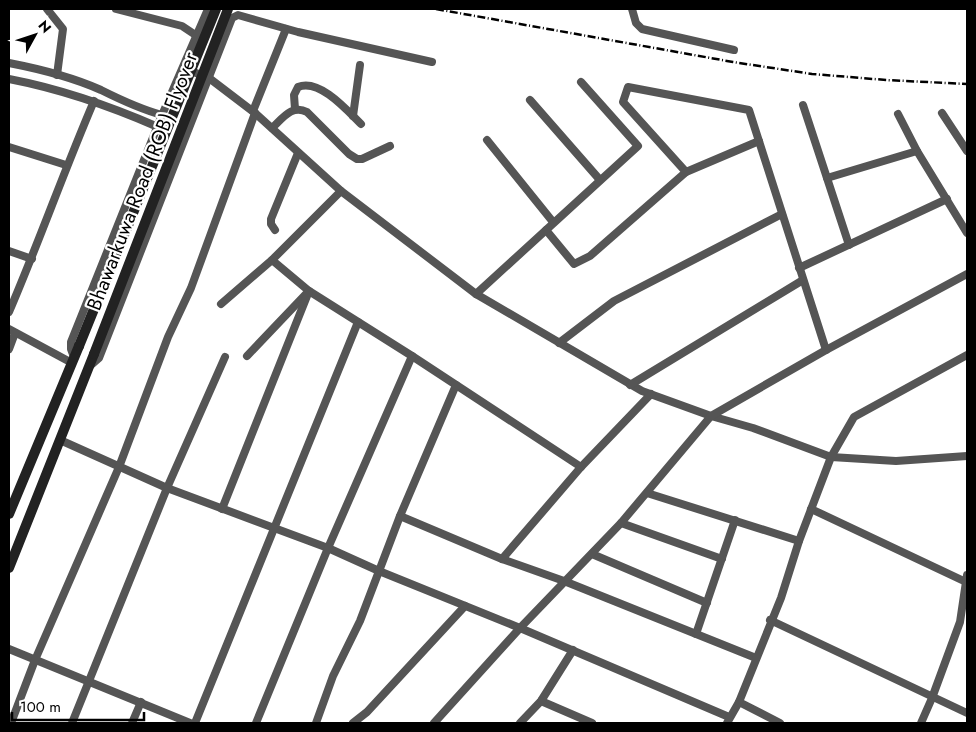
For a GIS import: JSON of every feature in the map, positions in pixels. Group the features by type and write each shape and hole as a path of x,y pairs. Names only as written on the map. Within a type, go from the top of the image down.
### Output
{"main road":[{"name":"Bhawarkuwa Road (ROB) Flyover","path":"9,514 216,9"},
{"name":"Bhawarkuwa Road (ROB) Flyover","path":"9,568 228,9"}],"street":[{"path":"47,9 63,29 57,75"},
{"path":"116,9 182,26 197,36"},
{"path":"73,360 71,342 162,115 208,9"},
{"path":"224,9 286,29 432,62"},
{"path":"632,9 636,23 642,30 734,50"},
{"path":"89,366 99,358 232,18 238,14"},
{"path":"11,723 35,660 119,467 168,337 191,288 286,29"},
{"path":"9,62 57,75 162,115"},
{"path":"353,116 360,65"},
{"path":"183,68 209,78 254,112 342,191 476,294 630,385 711,416 753,428 831,457 896,461 967,456"},
{"path":"9,79 94,101 158,126"},
{"path":"476,294 638,146 581,82"},
{"path":"295,109 295,90 301,86 306,86 326,92 361,124"},
{"path":"686,172 623,102 628,86 749,110 826,350"},
{"path":"530,100 600,180"},
{"path":"9,312 32,259 66,165 94,101"},
{"path":"803,105 849,245"},
{"path":"272,128 295,109 301,109 307,112 349,154 357,159 362,159 390,146"},
{"path":"942,113 967,150"},
{"path":"898,114 917,150 967,233"},
{"path":"487,140 553,222"},
{"path":"546,230 574,264 590,256 686,172 759,141"},
{"path":"10,149 66,165"},
{"path":"827,178 917,150"},
{"path":"276,230 271,224 272,219 298,153"},
{"path":"221,304 272,260 342,191"},
{"path":"800,268 947,199"},
{"path":"559,343 614,301 782,214"},
{"path":"9,250 32,259"},
{"path":"272,260 309,291 581,467"},
{"path":"434,723 520,628 621,523 711,416 826,350 967,274"},
{"path":"630,385 804,280"},
{"path":"247,356 309,291"},
{"path":"222,509 309,291"},
{"path":"195,723 358,322"},
{"path":"9,349 12,331 73,360"},
{"path":"60,440 167,488 276,527 573,650 728,720 738,702 780,598 798,541 831,457 854,417 967,355"},
{"path":"256,723 328,548 412,356"},
{"path":"72,723 167,488 224,357"},
{"path":"316,723 333,676 360,620 400,516 456,385"},
{"path":"502,559 581,467 651,394"},
{"path":"647,493 798,541"},
{"path":"811,509 967,578 964,623 921,723"},
{"path":"400,516 502,559 564,581 756,658"},
{"path":"696,634 735,520"},
{"path":"621,523 722,559"},
{"path":"592,554 707,603"},
{"path":"353,723 367,712 465,606"},
{"path":"770,620 967,713"},
{"path":"9,648 190,723"},
{"path":"520,723 541,701 573,650"},
{"path":"541,701 592,723"},
{"path":"132,723 141,702"},
{"path":"738,702 780,723"}],"railway":[{"path":"436,9 733,62 812,74 967,84"}]}
